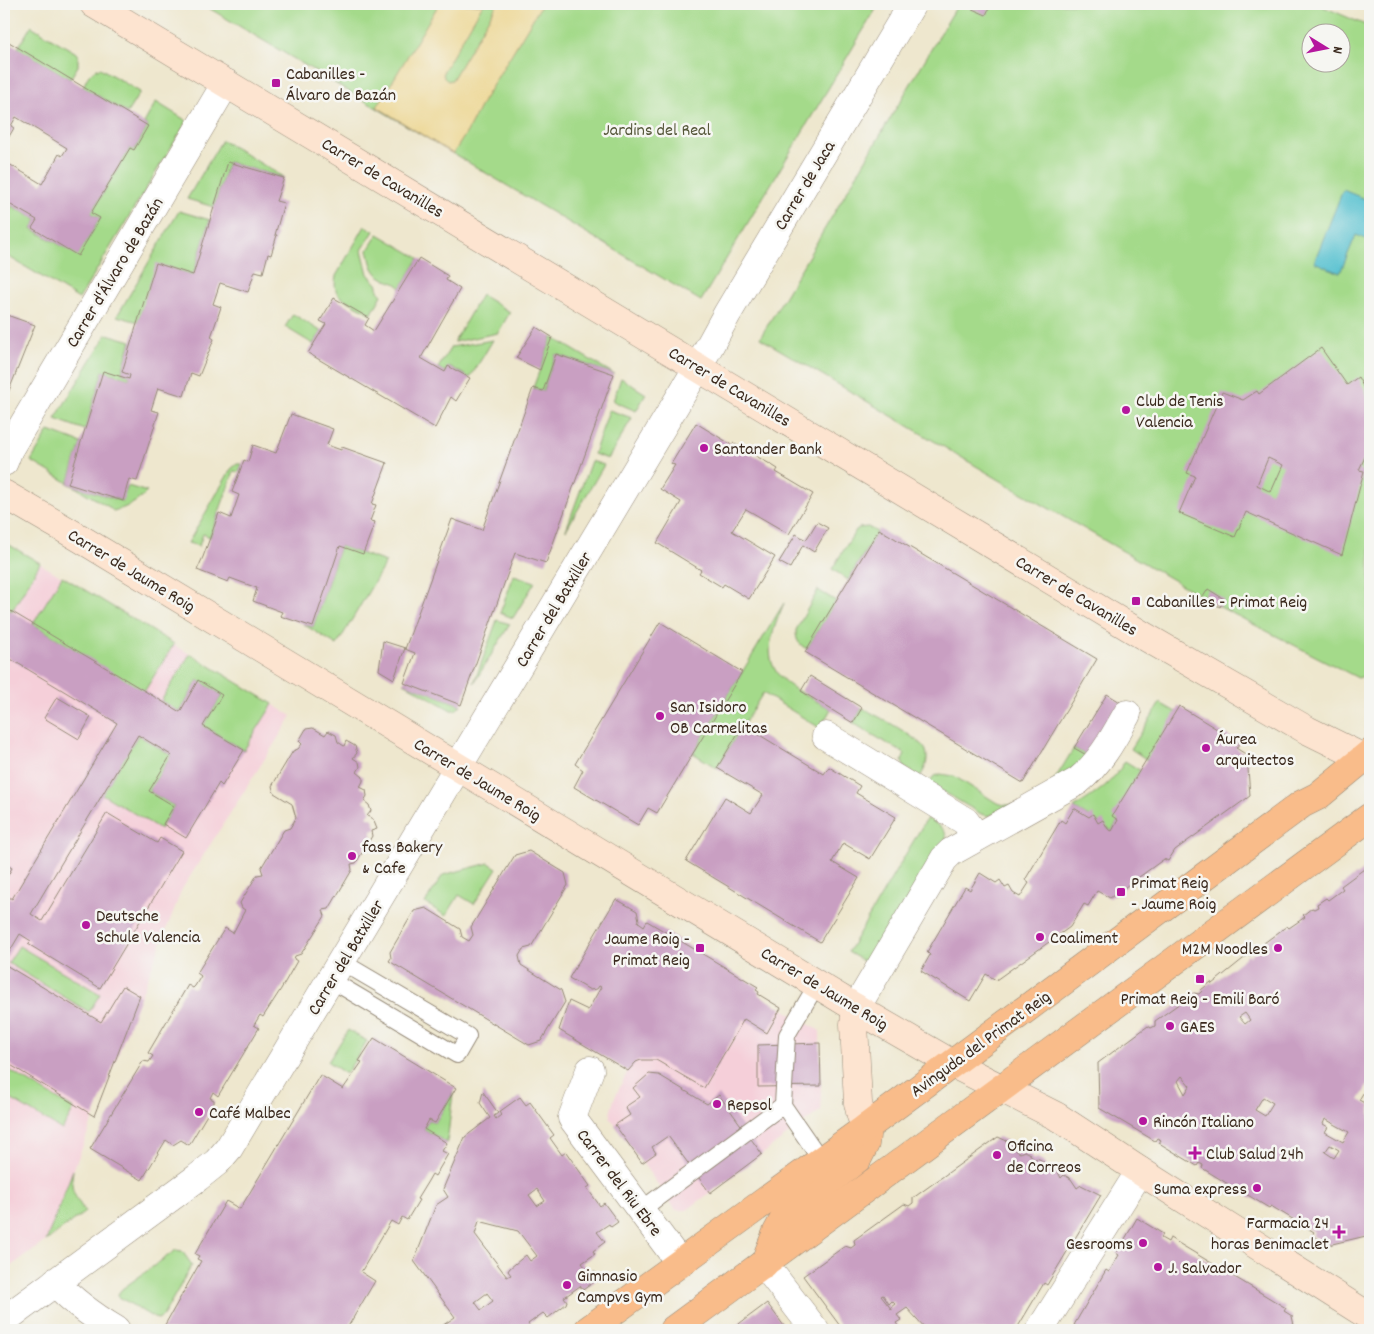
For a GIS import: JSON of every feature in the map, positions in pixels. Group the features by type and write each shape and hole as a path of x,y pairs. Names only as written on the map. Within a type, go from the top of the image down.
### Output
{"main road":[{"name":"Avinguda del Primat Reig","path":"588,1330 953,1064 1302,804 1318,796 1368,758"},
{"path":"673,1330 1370,817"},
{"path":"764,1264 785,1217 858,1158 865,1144 867,1127"}],"street":[{"name":"Carrer de Cavanilles","path":"94,4 1144,636 1307,730 1368,758"},
{"name":"Carrer de Jaca","path":"698,367 726,314 912,4"},
{"name":"Carrer d'Álvaro de Bazán","path":"4,462 9,449 226,83"},
{"name":"Carrer del Batxiller","path":"4,1320 217,1162 229,1148 698,367"},
{"name":"Carrer de Jaume Roig","path":"4,494 856,1008 953,1064 1056,1116 1364,1315"},
{"path":"867,1127 861,1116 858,1103 854,1024 856,1008 944,859 951,852 1078,780 1091,770 1103,756 1127,714"},
{"path":"826,736 965,821 976,837"},
{"name":"Carrer del Riu Ebre","path":"590,1070 572,1118 680,1264"},
{"path":"1040,1330 1140,1171"},
{"path":"764,1264 815,1330"},
{"path":"55,1282 75,1302 94,1317 116,1330"}],"lane":[{"path":"336,971 468,1036 457,1055 336,971"},
{"path":"817,984 787,1035 783,1105 821,1160"},
{"path":"641,1210 783,1105"}],"shaded area":[{"name":"Deutsche Schule Valencia","path":"6,543 292,716 182,889 46,1241 4,1271 4,546"},
{"name":"Repsol","path":"759,995 820,1031 821,1110 687,1210 676,1210 611,1119 610,1114 614,1099 628,1071 621,1067 632,1045 704,1088"}],"green space":[{"name":"Jardins del Real","path":"202,4 879,4 701,301"},
{"name":"Club de Tenis Valencia","path":"958,4 1317,4 1370,27 1370,674 1358,678 1220,607 1003,482 760,338"},
{"path":"31,26 78,54 78,66 70,79 18,48"},
{"path":"100,68 140,92 127,113 83,87 91,73"},
{"path":"156,102 187,121 79,299 4,254 4,219 12,206 37,220 32,229 78,255 100,218 91,213 130,148 134,150 148,126 144,123"},
{"path":"222,140 284,178 228,162 214,207 187,199"},
{"path":"179,211 210,220 193,275 157,264 138,322 117,316"},
{"path":"365,226 374,231 362,250 368,274 378,285 378,291 382,295 371,315 339,296 335,288 336,276"},
{"path":"378,234 419,258 401,288 379,276 372,266 368,250"},
{"path":"481,295 510,312 498,333 454,342"},
{"path":"293,314 322,332 313,344 285,327"},
{"path":"107,334 131,341 122,372 130,375 129,379 103,371 85,430 55,419"},
{"path":"552,337 614,374 556,354 543,391 533,388"},
{"path":"493,340 470,378 449,366 445,372 438,368 451,347"},
{"path":"621,378 646,394 636,411 613,401"},
{"path":"609,410 632,418 608,459 594,454"},
{"path":"49,431 81,443 68,483 31,461"},
{"path":"591,461 604,465 566,530"},
{"path":"237,464 242,464 239,472 234,471 210,537 203,534 199,546 188,543 231,469"},
{"path":"72,485 122,501 128,486 147,492 132,504 113,511"},
{"path":"868,527 877,532 848,580 832,569 856,530"},
{"path":"6,543 40,563 12,611 4,607 4,546"},
{"path":"340,546 386,562 337,645 303,624 313,627"},
{"path":"514,575 535,582 513,618 500,613"},
{"path":"62,576 174,644 144,692 33,624"},
{"path":"818,590 836,601 807,649 798,641 796,630"},
{"path":"784,603 772,636 770,651 772,663 778,674 796,690 831,709 820,728 763,693 717,768 693,753"},
{"path":"497,620 510,624 474,683"},
{"path":"190,654 273,704 244,750 203,726 222,695 198,680 180,712 161,701"},
{"path":"404,683 461,705 456,710 451,710"},
{"path":"1160,703 1181,715 1152,763 1131,749"},
{"path":"862,708 898,728 923,746 926,751 927,762 920,777 904,767 902,761 905,754 853,723"},
{"path":"138,735 171,755 149,791 174,806 160,829 102,794"},
{"path":"1074,748 1090,757 1051,783 1055,779"},
{"path":"1125,761 1146,774 1112,831 1074,808 1109,782"},
{"path":"940,774 954,776 997,803 1013,805 989,816 981,814 929,783 933,777"},
{"path":"927,818 943,829 946,840 872,966 848,952"},
{"path":"489,863 497,868 474,904 459,895 446,916 425,903 443,875"},
{"path":"19,946 100,994 89,1012 8,963"},
{"path":"348,1030 367,1041 346,1074 328,1062"},
{"path":"4,1067 74,1109 62,1130 4,1095"},
{"path":"453,1093 447,1143 424,1129 429,1120 435,1123"},
{"path":"73,1170 72,1183 74,1193 85,1212 46,1241"},
{"path":"176,1250 182,1251 192,1265 163,1316 158,1319 154,1318 119,1297 118,1294 122,1289"}],"sand":[{"path":"439,4 483,4 443,72 444,78 448,81 452,80 497,4 542,4 453,154 377,107"}],"water":[{"path":"1343,190 1370,201 1370,241 1356,235 1340,273 1314,262"}],"building":[{"path":"961,4 991,4 986,15"},
{"path":"4,39 148,126 134,150 130,148 91,213 100,218 78,256 32,228 37,220 4,201 4,161 42,184 59,154 62,156 67,148 16,117 11,126 14,128 4,145"},
{"path":"228,162 284,178 276,201 284,203 275,235 277,235 271,255 268,254 263,273 255,271 248,292 220,283 213,304 221,307 211,337 214,339 199,376 191,373 184,396 158,388 151,410 159,412 137,481 129,479 123,501 68,484 103,371 129,379 130,375 122,372 156,263 193,275"},
{"path":"419,258 448,276 446,280 460,289 421,358 445,372 448,366 470,378 456,401 451,397 435,428 308,353 326,324 320,321 334,298 369,318 365,325 374,331"},
{"path":"4,314 35,325 4,403"},
{"path":"536,327 552,337 540,370 516,358"},
{"path":"1321,348 1347,385 1358,377 1365,390 1370,406 1370,446 1359,470 1364,471 1342,555 1246,512 1235,537 1179,513 1195,476 1187,473 1222,392 1243,400 1257,391 1259,394","holes":["1268,458 1283,465 1271,492 1257,485"]},
{"path":"556,354 614,374 546,563 515,553 461,705 404,683 415,653 405,649 452,519 482,530 533,388 543,391"},
{"path":"291,414 333,429 327,445 341,450 342,447 387,463 372,504 376,505 370,521 375,522 363,554 340,546 313,627 280,616 282,612 253,601 257,588 230,578 228,582 197,570 219,513 231,518 239,495 232,492 244,460 248,462 253,445 276,453"},
{"path":"696,423 732,445 733,443 770,464 778,469 776,472 813,494 789,534 746,509 732,531 775,557 749,599 724,584 722,587 699,573 701,570 657,543 681,502 660,489 675,465 671,464"},
{"path":"817,522 828,528 814,552 803,545 790,568 779,562 796,534 806,540"},
{"path":"879,529 1097,659 1023,783 805,652"},
{"path":"1208,589 1224,599 1220,607 1203,597"},
{"path":"4,607 180,712 198,680 222,695 203,726 244,750 222,786 219,783 186,838 163,824 174,806 149,791 171,755 138,735 31,914 42,921 107,813 157,843 160,838 182,851 100,988 28,944 31,941 20,934 4,961 4,894 12,899 117,723 4,655"},
{"name":"San Isidoro OB Carmelitas","path":"660,622 742,672 657,813 648,808 638,825 574,787 583,770 575,764"},
{"path":"383,641 405,648 394,679 379,670"},
{"path":"810,676 862,708 853,723 801,691"},
{"path":"1107,694 1122,703 1090,757 1074,748"},
{"path":"57,697 91,717 79,739 44,718"},
{"path":"1179,706 1240,743 1236,748 1247,755 1250,796 1175,850 1168,861 1164,859 1110,898 1097,891 1088,906 1084,904 1070,927 996,980 986,974 970,1001 921,971 930,955 927,952 965,887 970,890 980,873 996,883 1000,880 1005,888 1009,886 1013,893 1020,897 1029,883 1025,880 1061,820 1065,823 1074,808 1089,817 1093,814 1098,823 1103,820 1108,829 1112,831 1118,820 1112,816"},
{"path":"743,725 824,774 829,767 860,786 856,793 896,817 870,859 843,843 832,862 859,878 820,942 686,861 725,797 751,813 763,795 717,768"},
{"path":"313,728 325,735 328,731 336,735 338,742 344,746 346,741 355,746 357,753 353,758 359,762 360,767 357,772 363,777 360,787 366,790 367,796 364,801 369,805 371,811 367,816 373,819 377,829 371,831 372,836 356,863 351,864 352,870 329,909 323,910 325,916 301,954 295,956 294,959 297,961 263,1017 260,1015 254,1025 259,1028 218,1096 213,1092 210,1098 214,1100 214,1103 189,1145 181,1140 173,1145 166,1140 142,1180 90,1149 143,1061 149,1062 153,1056 148,1053 188,985 193,988 195,986 201,976 197,973 225,928 233,933 245,910 240,903 257,875 263,874 261,868 284,830 290,828 296,818 292,804 274,793 272,786 293,751 302,744 299,741 306,729"},
{"path":"529,851 565,873 568,885 531,947 523,949 519,956 521,965 561,990 565,1002 541,1041 529,1045 389,961 391,958 390,952 414,911 426,908 460,929 462,937 469,941 473,935 471,927 515,855"},
{"path":"4,863 12,868 4,882"},
{"path":"1364,869 1366,872 1370,869 1370,1086 1368,1085 1359,1100 1370,1106 1370,1235 1328,1245 1312,1235 1314,1232 1271,1206 1269,1208 1246,1194 1247,1192 1243,1189 1241,1192 1202,1168 1203,1165 1199,1163 1197,1166 1159,1143 1161,1140 1157,1138 1155,1141 1099,1108 1098,1063 1148,1026 1151,1028 1155,1026 1155,1021 1194,993 1199,994 1211,982 1212,984 1287,926 1289,928 1305,917 1303,915 1312,908 1318,907 1317,904 1326,898 1328,900 1343,889 1341,886","holes":["1245,1013 1250,1020 1245,1024 1239,1017","1182,1076 1190,1086 1185,1094 1178,1081","1263,1097 1273,1103 1265,1116 1255,1110","1325,1119 1349,1132 1343,1142 1325,1132 1328,1127 1323,1124","1330,1145 1339,1150 1334,1158 1325,1152"]},
{"path":"616,899 637,911 638,922 644,926 647,921 758,987 756,990 759,992 758,994 781,1008 767,1033 744,1019 704,1088 656,1060 641,1060 636,1062 628,1071 559,1030 569,1001 588,1010 601,987 590,990 569,978"},
{"path":"4,964 101,1022 123,986 140,996 94,1116 4,1061"},
{"path":"374,1038 456,1088 435,1123 429,1120 424,1129 447,1143 442,1151 448,1154 435,1176 432,1174 407,1220 402,1217 398,1225 391,1221 361,1272 375,1281 346,1330 162,1330 201,1261 197,1259 199,1256 195,1254 226,1201 240,1209 320,1075 343,1089 362,1062 359,1061"},
{"path":"820,1043 821,1086 758,1087 758,1045"},
{"path":"649,1074 659,1075 707,1104 719,1095 762,1154 710,1193 668,1136 652,1147 656,1153 642,1163 615,1125 630,1115 625,1107 640,1097 633,1088"},
{"path":"483,1092 498,1113 494,1116 496,1119 501,1115 499,1112 520,1097 526,1105 530,1102 554,1135 550,1138 562,1155 566,1152 590,1186 587,1188 600,1206 604,1203 618,1222 611,1227 609,1224 597,1232 605,1242 593,1251 595,1254 582,1263 590,1274 594,1271 599,1278 583,1290 580,1286 564,1297 567,1301 566,1304 548,1318 543,1313 528,1324 531,1328 528,1330 436,1330 455,1317 414,1261 436,1205 448,1197 443,1189 465,1137 490,1118 480,1103","holes":["537,1189 545,1201 537,1206 529,1195","479,1221 518,1231 537,1256 530,1261 526,1255 510,1268 508,1271 511,1275 507,1277 475,1234","487,1293 493,1301 481,1310 475,1302"]},
{"path":"998,1137 1009,1142 1020,1153 1024,1151 1030,1154 1034,1160 1037,1158 1043,1161 1048,1169 1051,1167 1057,1170 1061,1178 1064,1175 1071,1179 1077,1188 1081,1185 1101,1195 1047,1285 1044,1283 1016,1330 927,1330 907,1308 897,1315 901,1320 896,1323 901,1330 843,1330 803,1276 845,1246 851,1248 855,1245 854,1240 904,1204 909,1206 913,1203 913,1198","holes":["883,1295 889,1304 892,1301 895,1304 891,1307 892,1310 881,1296"]},
{"path":"1137,1218 1163,1234 1161,1238 1168,1242 1170,1238 1286,1308 1284,1311 1292,1316 1295,1330 1074,1330 1076,1326 1074,1325 1106,1270 1109,1272 1119,1255 1116,1253 1121,1245 1125,1246 1122,1244"},
{"path":"767,1303 787,1330 732,1330 732,1329"}],"place":[{"name":"Cabanilles - Álvaro de Bazán","path":"276,83"},
{"name":"Club de Tenis Valencia","path":"1126,410"},
{"name":"Santander Bank","path":"704,448"},
{"name":"Cabanilles - Primat Reig","path":"1136,601"},
{"name":"San Isidoro OB Carmelitas","path":"660,716"},
{"name":"Áurea arquitectos","path":"1206,748"},
{"name":"fass Bakery & Cafe","path":"352,856"},
{"name":"Primat Reig - Jaume Roig","path":"1121,892"},
{"name":"Deutsche Schule Valencia","path":"86,925"},
{"name":"Coaliment","path":"1040,937"},
{"name":"Jaume Roig - Primat Reig","path":"700,948"},
{"name":"M2M Noodles","path":"1278,948"},
{"name":"Primat Reig - Emili Baró","path":"1200,979"},
{"name":"GAES","path":"1170,1026"},
{"name":"Repsol","path":"717,1104"},
{"name":"Café Malbec","path":"199,1112"},
{"name":"Rincón Italiano","path":"1143,1121"},
{"name":"Club Salud 24h","path":"1195,1153"},
{"name":"Oficina de Correos","path":"997,1155"},
{"name":"Suma express","path":"1257,1188"},
{"name":"Farmacia 24 horas Benimaclet","path":"1339,1232"},
{"name":"Gesrooms","path":"1143,1243"},
{"name":"J. Salvador","path":"1158,1267"},
{"name":"Gimnasio Campvs Gym","path":"567,1285"}]}
